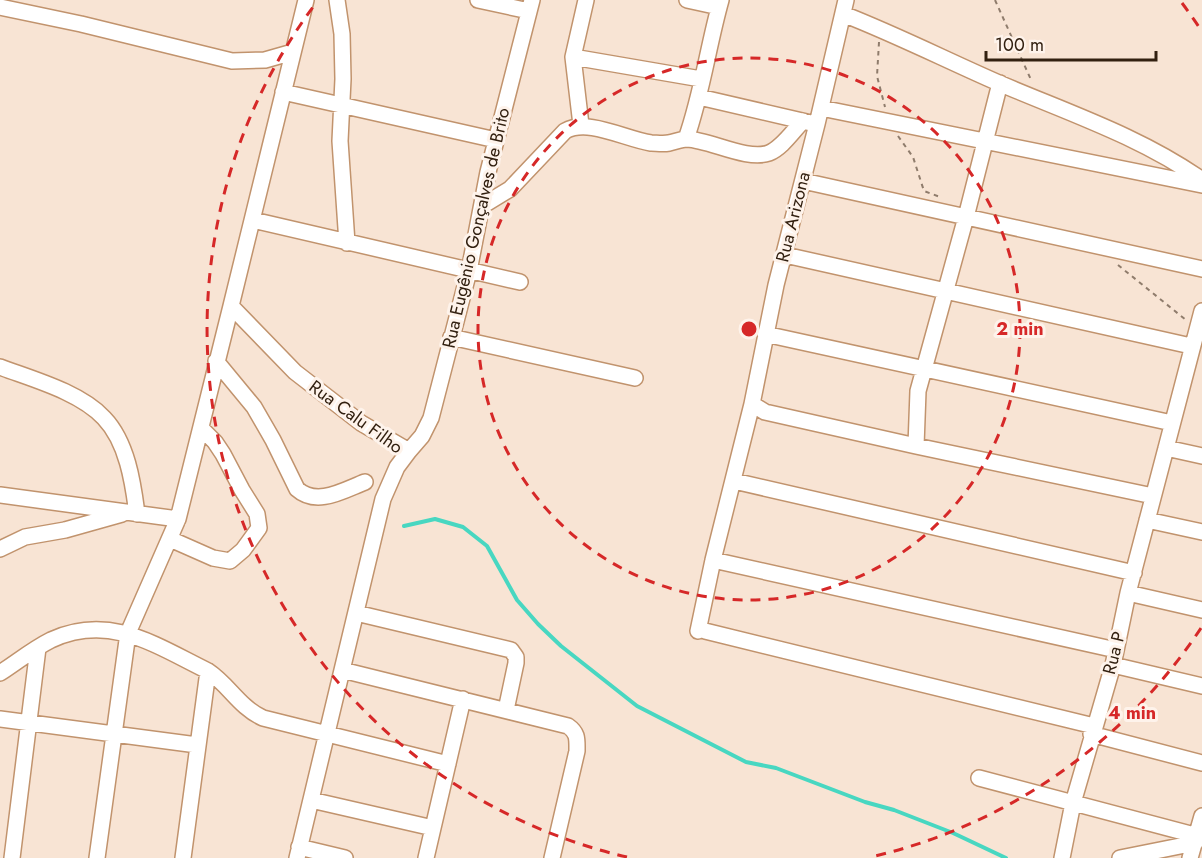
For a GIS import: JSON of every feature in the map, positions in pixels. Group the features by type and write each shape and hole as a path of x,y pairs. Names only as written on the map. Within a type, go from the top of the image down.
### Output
{"street":[{"path":"98,858 128,633 178,519 306,0"},
{"path":"338,0 342,34 343,79 340,141 347,243"},
{"path":"478,0 531,6"},
{"path":"577,126 573,57 586,0"},
{"path":"686,139 699,97 701,79 720,4 687,0"},
{"name":"Rua Eugênio Gonçalves de Brito","path":"409,451 422,436 431,418 469,271 496,140 531,6"},
{"path":"0,7 81,24 232,61 265,60 293,52"},
{"path":"845,7 879,28 1102,126 1168,158 1202,180"},
{"name":"Rua Arizona","path":"845,7 821,108 810,123 803,181 776,285 752,404 713,560 702,631 1093,730"},
{"path":"573,57 701,79"},
{"path":"916,446 918,391 1000,83"},
{"path":"283,92 496,140"},
{"path":"699,97 810,123"},
{"path":"821,108 1202,185"},
{"path":"482,206 510,189 565,131 577,126 650,143 668,143 686,139 758,154 769,153 810,123"},
{"path":"803,181 1202,269"},
{"path":"253,220 520,282"},
{"path":"785,255 1191,346"},
{"name":"Rua Calu Filho","path":"231,306 295,372 361,423 409,451 397,467 383,499 298,853"},
{"name":"Rua P","path":"1062,858 1073,802 1114,658 1128,593 1202,311"},
{"path":"765,334 1172,423"},
{"path":"451,337 634,378"},
{"path":"216,361 254,407 297,489 303,495 318,498 365,482"},
{"path":"0,367 69,395 91,407 104,418 116,435 134,488 133,513"},
{"path":"752,404 765,412 1153,496"},
{"path":"170,539 206,555 230,561 243,550 259,528 257,514 228,463 215,442 201,428"},
{"path":"1166,447 1202,456"},
{"path":"734,481 1134,573"},
{"path":"0,495 178,519"},
{"path":"0,549 25,537 65,530 133,513"},
{"path":"1147,520 1202,532"},
{"path":"713,560 1114,658 1202,686"},
{"path":"1128,593 1202,610"},
{"path":"356,613 511,650 516,663 506,710"},
{"path":"0,673 50,641 80,631 99,628 128,633 208,671 217,677 241,705 263,718 448,764"},
{"path":"12,858 38,648"},
{"path":"342,670 568,726 575,731 577,751 552,858"},
{"path":"183,858 208,671"},
{"path":"426,858 463,699"},
{"path":"0,719 197,745"},
{"path":"1093,730 1202,763"},
{"path":"979,778 1073,802 1198,839"},
{"path":"311,800 433,828"},
{"path":"1190,858 1198,839 1202,816"},
{"path":"1120,858 1198,839"},
{"path":"298,853 345,858"}],"path":[{"path":"994,0 1041,100"},
{"path":"1106,248 1121,268 1197,328"}],"waterway":[{"path":"404,526 435,519 463,527 487,546 517,600 538,624 561,646 637,706 746,762 776,768 865,802 894,810 953,833 1006,858"}]}
